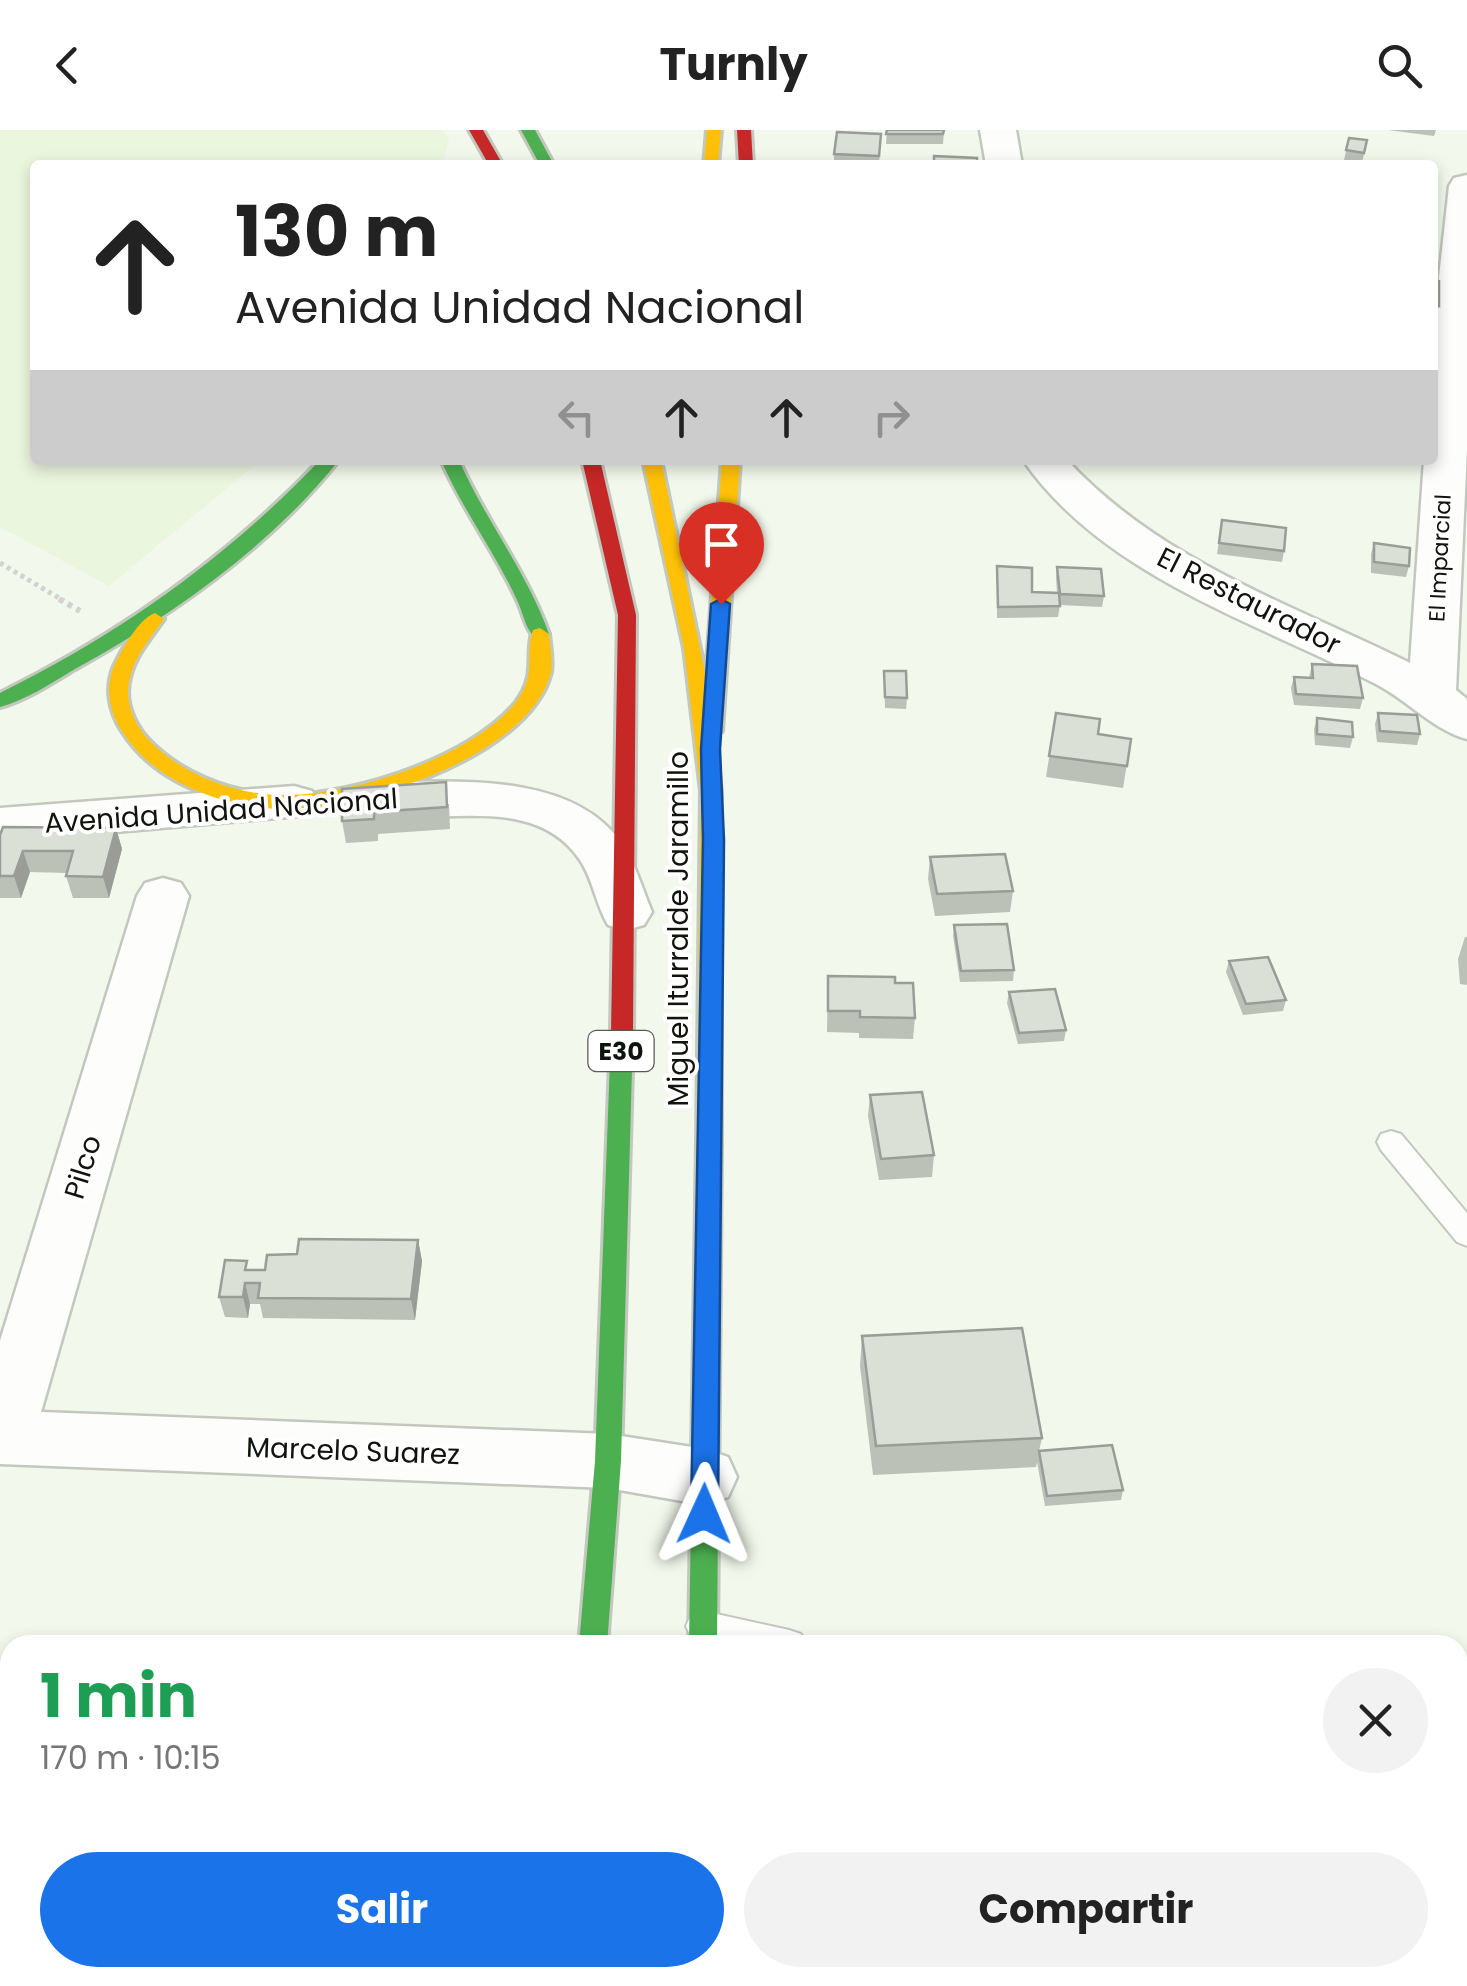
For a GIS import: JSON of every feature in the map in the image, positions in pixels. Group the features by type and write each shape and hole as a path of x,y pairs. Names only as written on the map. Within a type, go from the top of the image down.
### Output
{"main road":[{"path":"528,130 543,160"},
{"path":"744,130 746,160"},
{"path":"0,701 79,665 194,592 270,528 326,465"},
{"path":"155,620 126,658 118,694 128,727 170,771 223,791 286,803 355,790 446,762 481,744 529,700 543,666 544,639 536,616 490,542 452,465"},
{"name":"Miguel Iturralde Jaramillo","path":"592,465 627,615 626,912 608,1460 594,1635"},
{"name":"Miguel Iturralde Jaramillo","path":"653,465 688,607 710,749 714,840 703,1635"},
{"path":"710,749 731,465"},
{"path":"194,592 229,579 278,544"}],"street":[{"path":"998,130 1003,160"},
{"name":"El Imparcial","path":"1432,692 1451,294 1467,186"},
{"name":"El Restaurador","path":"1048,465 1072,496 1182,573 1432,692 1467,724"},
{"name":"Avenida Unidad Nacional","path":"0,825 286,803 466,797 510,803 572,822 601,852 626,912"},
{"name":"Pilco","path":"1,1437 164,896"},
{"name":"Marcelo Suarez","path":"1,1437 608,1460 705,1476"}],"lane":[{"path":"1391,1142 1467,1234"}],"path":[{"path":"0,563 86,614"}],"shaded area":[{"path":"0,130 442,130 449,139 444,160 30,160 30,465 255,465 109,586 0,527"}],"building":[{"path":"887,130 944,130 943,134 886,134"},
{"path":"837,132 881,134 879,156 834,154"},
{"path":"1349,138 1367,140 1364,153 1346,150"},
{"path":"934,156 977,158 977,160 934,160"},
{"path":"1222,520 1286,528 1284,551 1219,543"},
{"path":"1374,543 1410,548 1409,566 1374,562"},
{"path":"997,566 1032,568 1032,592 1059,593 1060,606 998,607"},
{"path":"1057,567 1101,569 1104,596 1060,594"},
{"path":"1312,664 1357,666 1363,698 1296,694 1294,677 1313,678"},
{"path":"884,671 906,671 907,698 885,697"},
{"path":"1056,713 1100,719 1098,734 1131,739 1127,766 1049,756"},
{"path":"1378,713 1417,715 1420,734 1380,731"},
{"path":"1317,718 1352,722 1353,737 1317,734"},
{"path":"446,782 447,807 374,812 374,819 342,821 342,789"},
{"path":"3,827 116,828 103,877 66,876 73,851 23,851 14,876 0,876"},
{"path":"1005,854 1013,891 937,894 930,857"},
{"path":"1007,924 1014,970 961,971 954,925"},
{"path":"1268,957 1286,1000 1246,1004 1229,961"},
{"path":"828,976 895,977 895,983 913,983 915,1018 860,1017 860,1011 828,1011"},
{"path":"1055,989 1066,1030 1019,1033 1009,992"},
{"path":"922,1092 934,1155 881,1159 870,1095"},
{"path":"299,1239 418,1240 411,1299 258,1298 260,1283 245,1283 243,1297 219,1297 225,1260 247,1261 245,1270 265,1270 267,1255 297,1254"},
{"path":"1022,1328 1042,1438 876,1446 862,1336"},
{"path":"1112,1445 1123,1490 1047,1496 1039,1451"}],"traffic: fast":[{"path":"528,130 544,160"},
{"path":"0,701 92,652 177,597 256,533 325,465"},
{"path":"452,465 521,589 540,634"},
{"path":"594,1635 608,1461 622,1034"},
{"path":"703,1635 709,1143"}],"traffic: slow":[{"path":"711,160 714,130"},
{"path":"653,465 693,648 711,791 709,1143"},
{"path":"712,731 731,465"},
{"path":"155,619 130,653 119,683 124,718 138,741 182,776 209,788 265,801 289,802 364,789 410,775 454,757 494,733 524,705 541,672 540,634"}],"traffic: jam":[{"path":"476,130 493,160"},
{"path":"744,130 746,160"},
{"path":"592,465 627,615 622,1034"}],"route":[{"path":"704,1514 714,840 710,749 721,604"}]}
